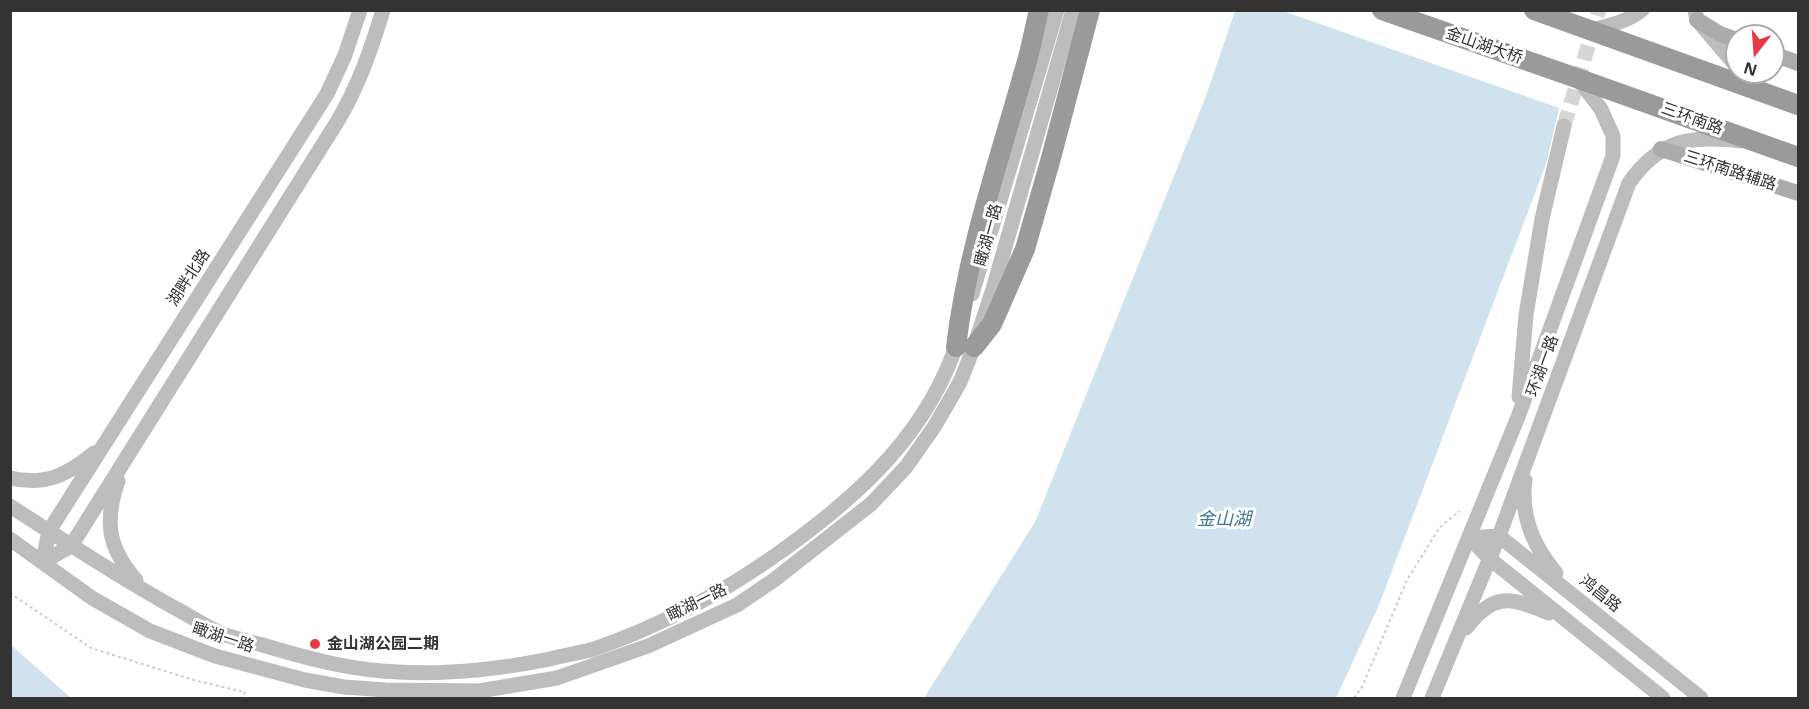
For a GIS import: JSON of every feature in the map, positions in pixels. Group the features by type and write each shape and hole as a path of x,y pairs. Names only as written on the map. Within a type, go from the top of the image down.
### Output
{"highway":[{"path":"965,347 960,308 983,211 1026,66 1039,10"},
{"path":"965,347 992,324 1025,249 1090,10"},
{"name":"金山湖大桥","path":"1382,10 1581,79"},
{"path":"1534,10 1798,105"},
{"name":"三环南路","path":"1581,79 1798,157"}],"main road":[{"path":"1696,15 1725,36"},
{"name":"三环南路辅路","path":"1661,149 1798,193"}],"street":[{"name":"湖畔北路","path":"43,562 49,531 318,109 345,55 360,10"},
{"path":"43,562 71,546 353,95 366,64 383,10"},
{"name":"瞰湖一路","path":"10,539 92,598 150,631 215,656 305,680 345,687 479,691 557,678 648,646 737,605 774,580 871,504 906,467 938,420 960,382 965,347 1057,10"},
{"name":"瞰湖一路","path":"10,506 146,591 222,633 303,657 381,671 456,672 524,664 592,649 671,616 761,566 828,517 866,483 900,447 926,412 947,372 965,347 993,289 1073,10"},
{"path":"1589,30 1617,23 1642,10"},
{"path":"1696,15 1725,52"},
{"name":"环湖一路","path":"1403,699 1518,417 1613,156 1613,136 1601,109 1581,79"},
{"path":"1752,84 1758,91"},
{"path":"1518,417 1526,315 1542,219 1564,126"},
{"name":"环湖一路","path":"1432,699 1499,536 1629,183 1637,171 1661,149 1679,143 1701,139 1761,144"},
{"path":"10,478 37,481 54,478 69,472 103,446"},
{"path":"1529,455 1524,491 1528,525 1544,558 1578,599"},
{"path":"127,458 115,490 110,512 110,527 116,552 122,564 146,591"},
{"path":"1470,538 1499,536"},
{"name":"鸿昌路","path":"1499,536 1701,699"},
{"path":"1470,538 1490,559 1663,699"},
{"path":"1456,639 1475,616 1488,605 1499,600 1534,607 1563,618"}],"path":[{"path":"1354,699 1362,687 1407,580 1440,527 1460,511"},
{"path":"10,592 91,648 197,681 244,692 241,699"}],"water":[{"name":"金山湖","path":"1235,11 1582,11 1546,164 1379,605 1336,698 924,698 1035,522 1206,96"},
{"path":"10,644 71,698 11,698"}],"pier":[{"path":"1584,10 1562,109 1283,11"}],"tunnel":[{"path":"1564,126 1599,10"}],"place":[{"name":"金山湖公园二期","path":"315,644"}]}
